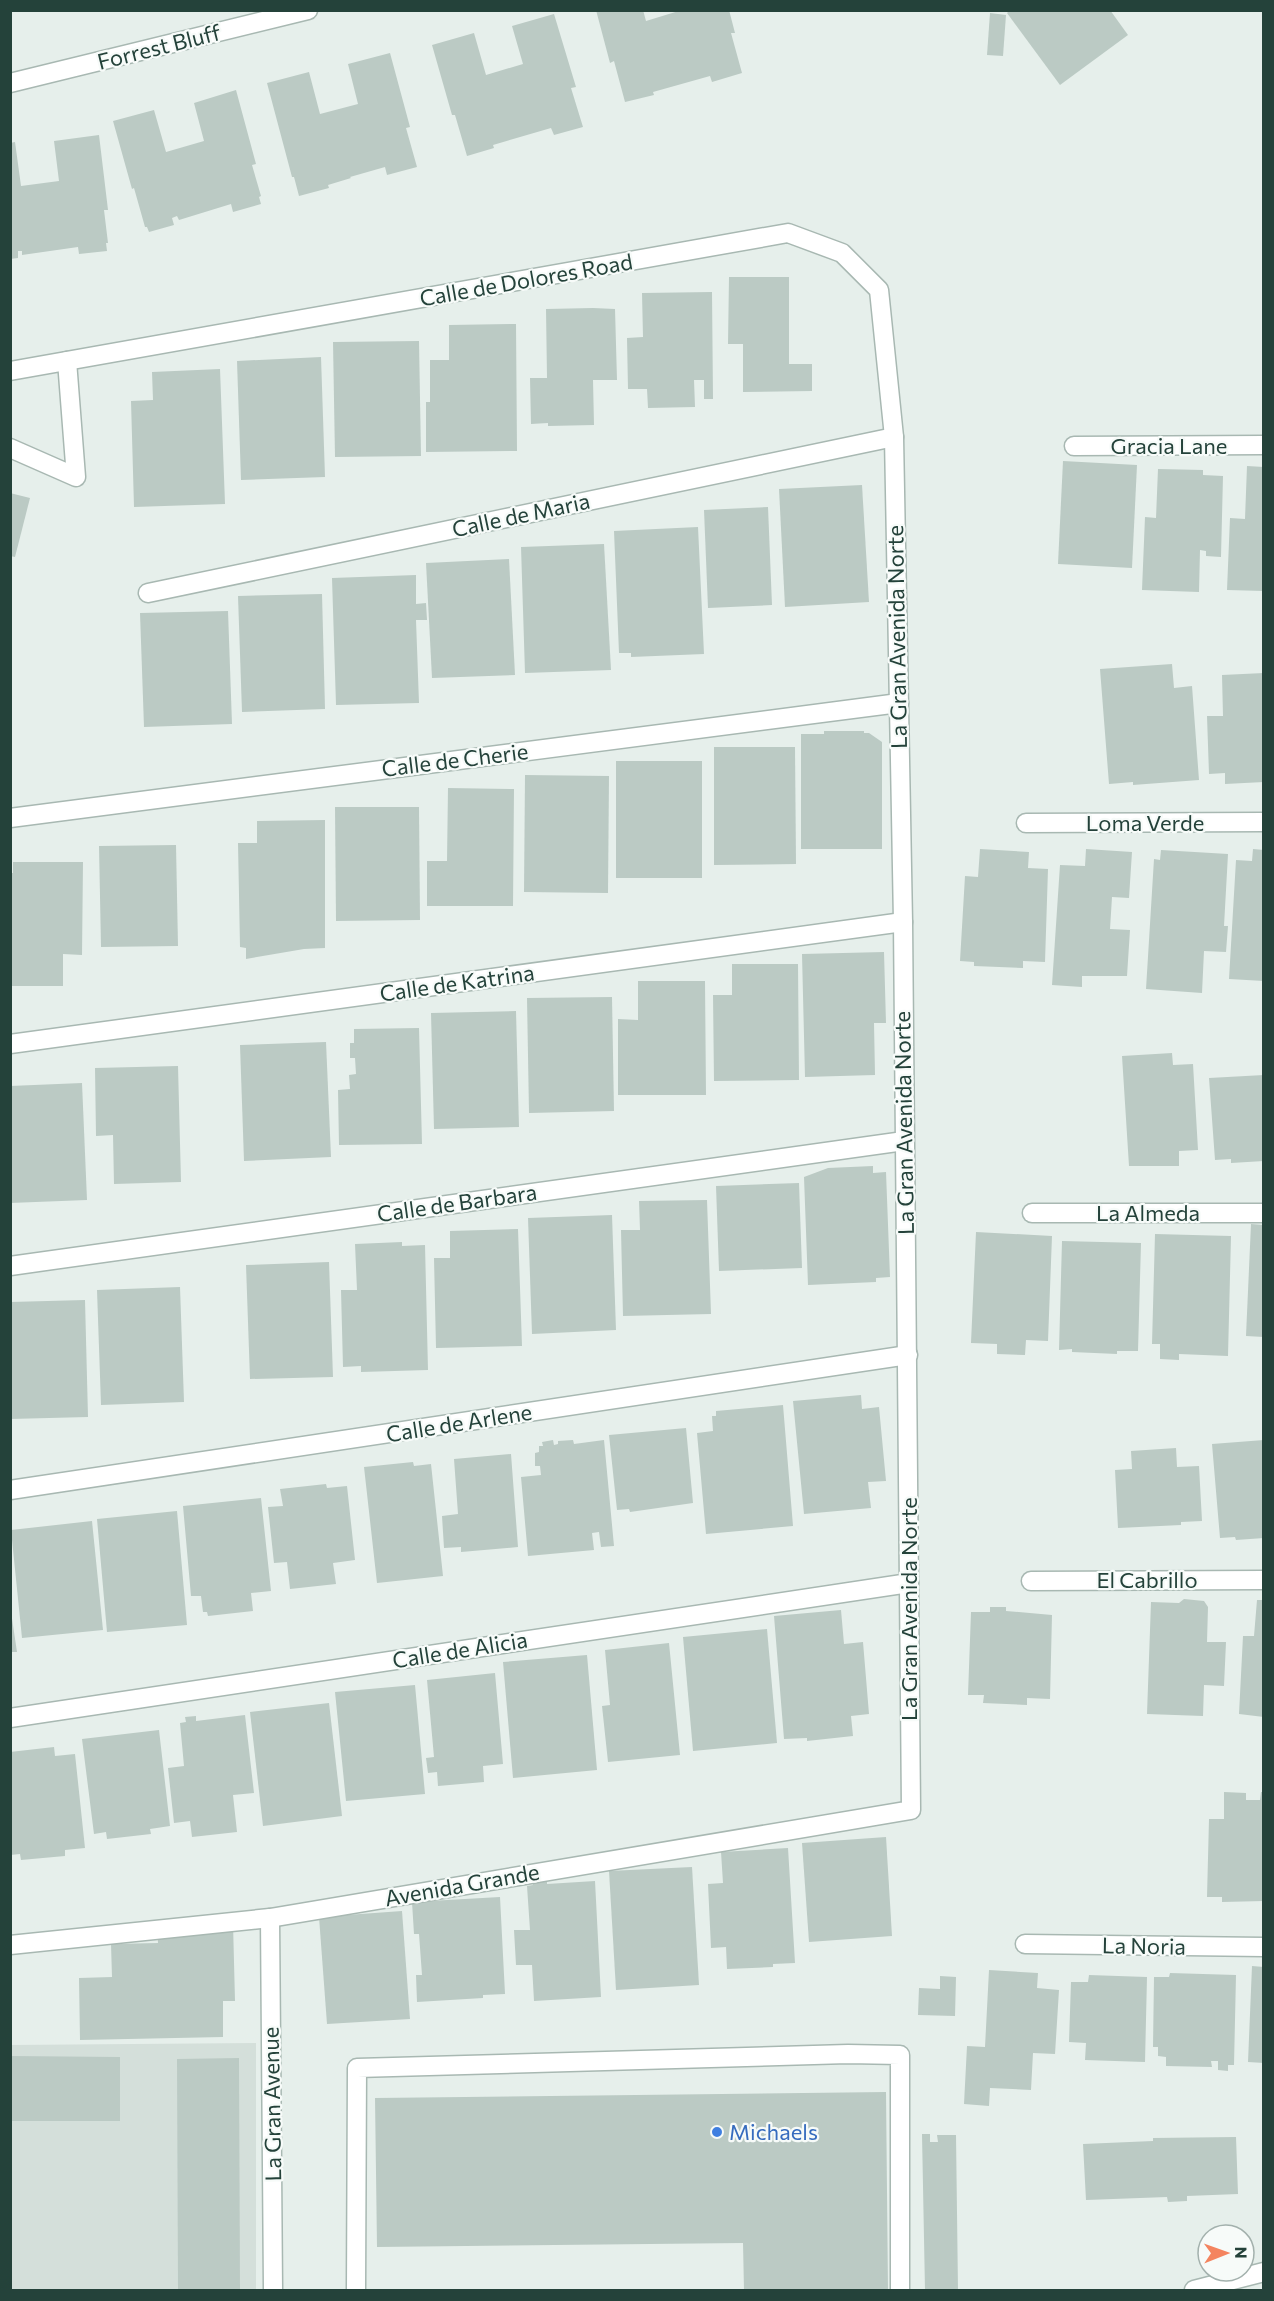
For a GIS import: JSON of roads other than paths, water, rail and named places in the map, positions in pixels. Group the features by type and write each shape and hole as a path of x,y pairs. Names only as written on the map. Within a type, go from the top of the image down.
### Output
{"street":[{"name":"Forrest Bluff","path":"10,83 308,10"},
{"name":"Calle de Dolores Road","path":"10,371 788,233 842,253 879,290 894,437"},
{"path":"10,448 76,477 67,361"},
{"name":"Calle de Maria","path":"148,593 894,437"},
{"name":"La Gran Avenida Norte","path":"894,437 903,922 911,1810"},
{"name":"Gracia Lane","path":"1074,446 1263,445"},
{"name":"Calle de Cherie","path":"10,818 899,703"},
{"name":"Loma Verde","path":"1026,824 1263,822"},
{"name":"Calle de Katrina","path":"10,1044 903,922"},
{"name":"Calle de Barbara","path":"10,1266 904,1141"},
{"name":"La Almeda","path":"1032,1213 1263,1213"},
{"name":"Calle de Arlene","path":"10,1490 908,1355"},
{"name":"El Cabrillo","path":"1031,1581 1263,1580"},
{"name":"Calle de Alicia","path":"10,1718 909,1583"},
{"name":"Avenida Grande","path":"10,1945 270,1918 911,1810"},
{"name":"La Gran Avenue","path":"270,1918 273,2290"},
{"name":"La Noria","path":"1025,1944 1263,1947"},
{"path":"356,2290 357,2068 848,2054 900,2055 900,2290"},
{"path":"1194,2290 1263,2272"}],"place":[{"name":"Michaels","path":"717,2132"}]}
